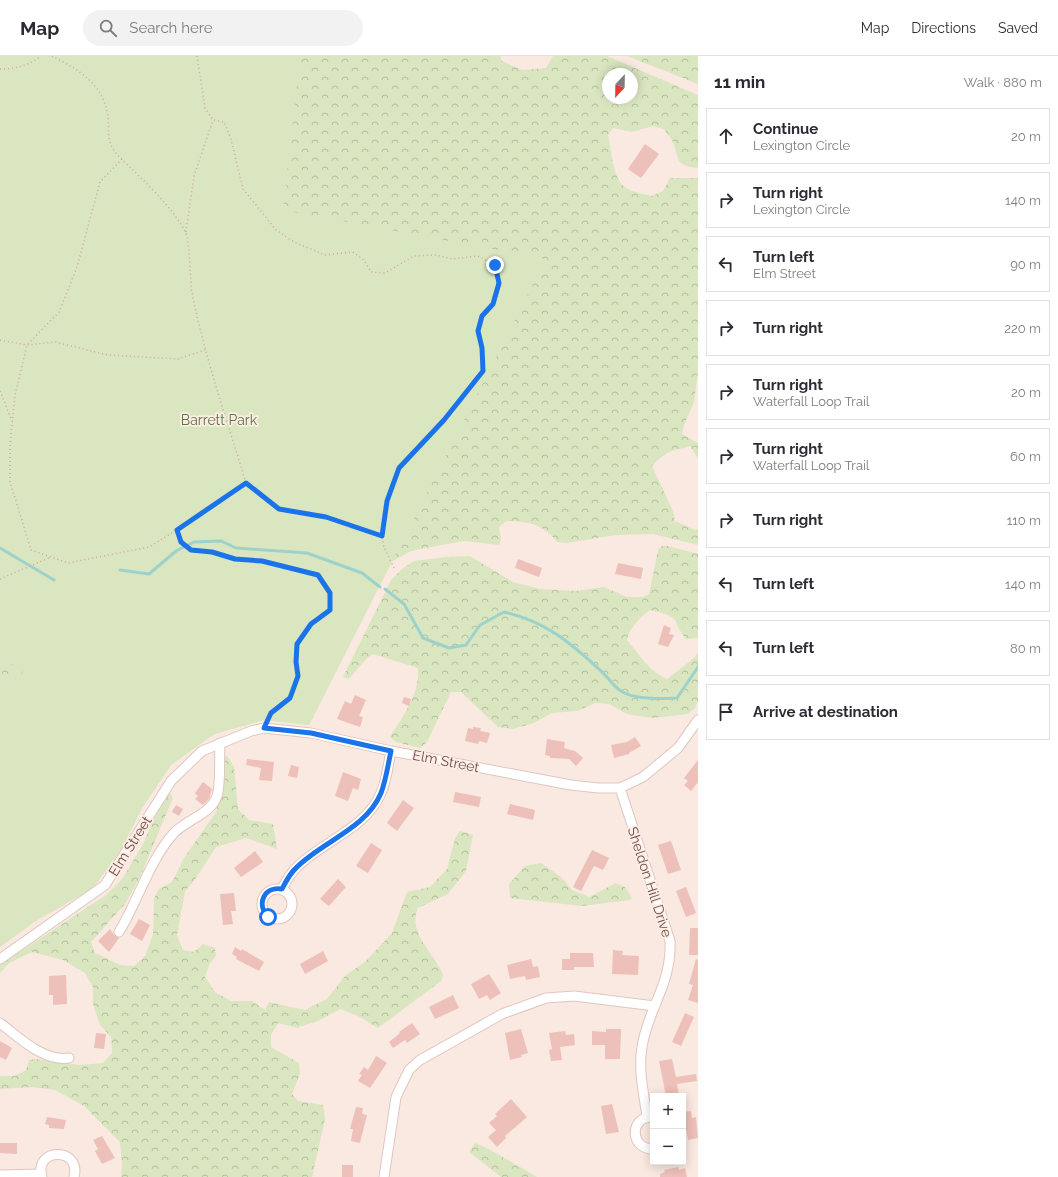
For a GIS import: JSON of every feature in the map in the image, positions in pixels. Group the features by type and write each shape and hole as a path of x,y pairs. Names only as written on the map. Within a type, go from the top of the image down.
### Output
{"street":[{"name":"Elm Street","path":"0,959 105,885 171,781 202,751 220,743 264,728 311,733 391,751 571,785 598,788 620,788 643,777 678,748 698,720"},
{"path":"119,932 165,843 174,832 185,823 208,809 218,795 220,743"},
{"path":"282,889 292,872 305,860 347,831 367,814 381,793 391,751"},
{"name":"Sheldon Hill Drive","path":"620,788 670,941 671,958 667,978 655,1006 642,1046 640,1067 650,1117 643,1118 636,1126 635,1136 640,1145 644,1148 650,1149"},
{"path":"384,1177 396,1097 409,1070 427,1056 502,1014 546,998 574,996 655,1006"},
{"path":"0,1023 24,1042 45,1054 60,1059 69,1058"},
{"path":"0,1175 42,1176 41,1166 45,1159 52,1155 60,1154 68,1157 73,1163 75,1171 74,1177"}],"path":[{"path":"0,68 16,69 35,61 41,56"},
{"path":"52,56 77,68 91,80 101,94 108,116 107,133 113,149 160,197 186,232"},
{"path":"197,56 201,90 205,108 213,120 224,122 231,139 243,189 276,230 294,242 325,255 354,252 364,260 371,272 385,273 414,256 436,255 453,259 478,256 495,265 499,283 493,304 482,316 478,331 482,348 483,371 444,420 399,468 387,501 382,536 395,570"},
{"path":"213,120 194,176 186,232 192,292 205,350 246,483 279,509 326,517 382,536"},
{"path":"122,159 100,182 77,267 59,312 28,345 15,395 10,482 31,550 68,563 106,557 149,547 177,530 246,483"},
{"path":"0,340 28,345 55,342 108,354 178,359 205,350"},
{"path":"0,391 13,422"},
{"path":"177,530 181,542 191,550 212,552 235,559 262,561 318,575 330,593 330,610 311,624 297,644 296,662 298,676 290,698 271,713 264,728"},
{"path":"0,579 51,557"}],"green space":[{"name":"Barrett Park","path":"0,56 500,56 502,61 522,70 546,68 553,56 607,56 635,68 602,68 602,104 638,104 638,69 698,95 698,168 690,167 679,161 673,142 664,129 653,126 632,132 613,128 608,135 616,173 623,185 628,189 652,196 663,191 670,178 698,178 698,372 694,402 684,425 682,434 698,443 698,459 690,446 667,453 652,466 673,511 675,521 695,530 698,529 698,545 653,534 616,535 566,543 557,542 541,527 528,523 506,521 499,527 501,540 499,545 465,541 411,551 391,562 309,725 264,720 214,734 171,765 142,808 121,850 93,888 34,922 0,947"},
{"name":"Barrett Park","path":"0,56 14,59 15,56 300,56 283,210 546,259 309,725 264,720 214,734 171,765 142,808 121,850 93,888 34,922 0,947 0,676 19,680 25,667 0,662"},
{"path":"627,56 698,56 698,84"},
{"path":"662,546 668,546 698,554 698,638 686,639 674,619 650,610 636,623 630,631 627,640 650,667 667,679 694,658 698,653 698,701 695,708 688,714 652,718 627,714 609,704 596,703 577,711 552,713 534,723 513,729 498,727 461,692 451,692 427,742 420,748 396,742 390,737 410,704 418,678 418,668 373,654 366,659 349,679 343,677 391,580 402,569 414,561 470,556 513,582 541,589 576,591 604,587 627,597 642,597 649,594 658,550"},
{"path":"227,755 234,767 238,809 249,820 273,824 277,849 246,838 216,847 194,881 185,891 177,935 183,950 194,952 203,944 215,948 216,956 209,965 205,977 215,992 231,1001 252,1001 265,1010 269,1002 305,1010 327,999 345,976 366,961 392,933 407,892 430,887 447,869 455,838 460,831 473,835 466,871 448,894 418,908 416,917 416,926 419,935 443,975 441,981 378,1028 358,1016 340,1009 320,1020 297,1028 278,1023 271,1035 271,1047 299,1063 300,1074 292,1094 298,1101 323,1105 325,1119 312,1177 121,1177 122,1165 120,1142 84,1106 55,1090 32,1087 0,1089 0,1076 15,1076 26,1070 29,1060 35,1059 79,1065 103,1063 112,1053 111,1037 100,1025 93,1004 93,987 85,973 63,960 32,952 9,963 0,973 0,965 106,895 123,878 143,844 156,814 170,793 173,798 139,879 125,904 91,942 95,953 120,965 134,966 145,956 153,934 154,898 159,889 172,882 184,858 216,812 222,790 222,762"},
{"path":"541,863 561,877 572,890 589,897 616,883 625,887 632,898 630,900 582,906 510,898 509,884 525,866"},
{"path":"475,1143 489,1149 537,1177 501,1177 469,1152"}],"building":[{"path":"645,144 659,154 641,178 628,169"},
{"path":"518,559 542,568 539,577 515,568"},
{"path":"618,563 643,568 641,579 615,574"},
{"path":"664,625 671,628 669,634 674,635 668,647 658,644"},
{"path":"355,695 366,700 359,716 363,717 360,727 337,719 345,701 351,704"},
{"path":"404,697 411,699 409,706 402,703"},
{"path":"473,727 481,728 480,731 490,733 487,743 479,741 478,744 465,741 468,728 473,729"},
{"path":"635,737 641,746 629,754 614,758 611,745 627,742"},
{"path":"547,739 565,742 564,748 575,751 583,758 576,766 569,759 550,758 550,756 545,755"},
{"path":"247,759 274,762 272,781 259,780 261,768 246,765"},
{"path":"698,760 698,782 691,791 684,785 688,781 684,778"},
{"path":"291,765 299,767 297,778 288,776"},
{"path":"343,772 361,779 358,790 353,788 348,801 335,796"},
{"path":"203,782 212,789 209,799 203,805 195,799 198,796 195,793"},
{"path":"455,792 481,797 479,807 453,802"},
{"path":"403,800 414,808 397,831 387,823"},
{"path":"510,804 535,810 533,820 507,814"},
{"path":"176,805 183,809 179,816 172,812"},
{"path":"671,841 681,870 668,874 658,845"},
{"path":"371,843 382,850 368,873 356,866"},
{"path":"592,850 609,858 603,870 594,866 581,891 573,887"},
{"path":"255,851 263,862 241,877 234,868"},
{"path":"338,879 346,887 329,906 320,899"},
{"path":"686,887 696,913 686,917 676,891"},
{"path":"234,893 236,911 231,911 233,924 223,925 220,894"},
{"path":"139,919 150,925 142,941 130,934"},
{"path":"690,928 698,928 698,955 689,955"},
{"path":"110,929 114,935 119,938 109,952 98,941"},
{"path":"235,947 241,951 242,949 264,962 259,971 236,959 237,957 232,954"},
{"path":"613,950 623,951 622,955 639,956 638,975 612,974"},
{"path":"323,951 328,961 305,974 300,964"},
{"path":"570,953 593,953 594,967 574,967 574,970 562,970 562,959 570,959"},
{"path":"531,959 533,967 538,966 540,977 526,980 525,976 510,979 507,965"},
{"path":"696,959 698,960 698,1003 688,1000 693,985 689,984"},
{"path":"489,974 501,993 490,1000 487,995 479,999 471,984"},
{"path":"66,975 67,1004 53,1005 53,995 49,995 49,976"},
{"path":"453,995 459,1008 435,1019 429,1007"},
{"path":"685,1013 694,1017 681,1046 672,1042"},
{"path":"412,1023 420,1034 407,1043 405,1040 393,1048 389,1042 400,1033 399,1032"},
{"path":"521,1029 528,1053 521,1055 522,1057 510,1060 505,1033"},
{"path":"606,1029 621,1029 620,1059 605,1059 605,1045 592,1045 592,1031 606,1032"},
{"path":"565,1031 566,1035 574,1034 575,1045 560,1047 562,1060 551,1061 549,1050 552,1049 549,1033"},
{"path":"96,1033 106,1034 104,1049 94,1048"},
{"path":"0,1041 12,1048 6,1060 0,1057"},
{"path":"376,1056 387,1063 370,1088 358,1081 362,1075 359,1074 364,1067 368,1070"},
{"path":"672,1059 676,1077 696,1074 697,1081 677,1084 678,1093 665,1093 659,1061"},
{"path":"511,1099 527,1117 505,1136 506,1138 497,1147 488,1137 496,1130 489,1123 497,1116 495,1114"},
{"path":"612,1104 619,1132 606,1134 601,1106"},
{"path":"356,1107 363,1108 362,1114 367,1115 360,1143 351,1141 353,1129 350,1129"},
{"path":"691,1111 692,1118 696,1117 698,1138 688,1140 686,1129 686,1112"},
{"path":"47,1117 66,1120 64,1129 49,1128 49,1125 45,1124"},
{"path":"102,1136 115,1158 102,1164 95,1151 98,1149 93,1140"},
{"path":"0,1143 17,1143 17,1154 0,1153"},
{"path":"342,1165 353,1165 353,1177 342,1177"},
{"path":"678,1167 679,1170 685,1168 687,1177 660,1177 660,1174 665,1172 664,1170"}],"waterway":[{"path":"120,570 149,574 176,551 194,542 221,541 236,548 307,553 362,573 380,587"},
{"path":"0,548 54,580"},
{"path":"385,589 404,604 423,638 449,648 466,645 480,625 504,612 519,616 557,634 604,673 618,689 633,696 656,699 677,698 698,667"}],"route":[{"path":"268,917 264,913 261,904 264,895 272,890 282,889 296,868 305,860 347,831 367,814 381,793 387,773 391,751 311,733 264,728 271,713 290,698 298,676 296,662 297,644 311,624 330,610 330,593 318,575 262,561 235,559 212,552 191,550 181,542 177,530 246,483 279,509 326,517 382,536 387,501 399,468 444,420 483,371 482,348 478,331 482,316 493,304 499,283 495,265"}]}
